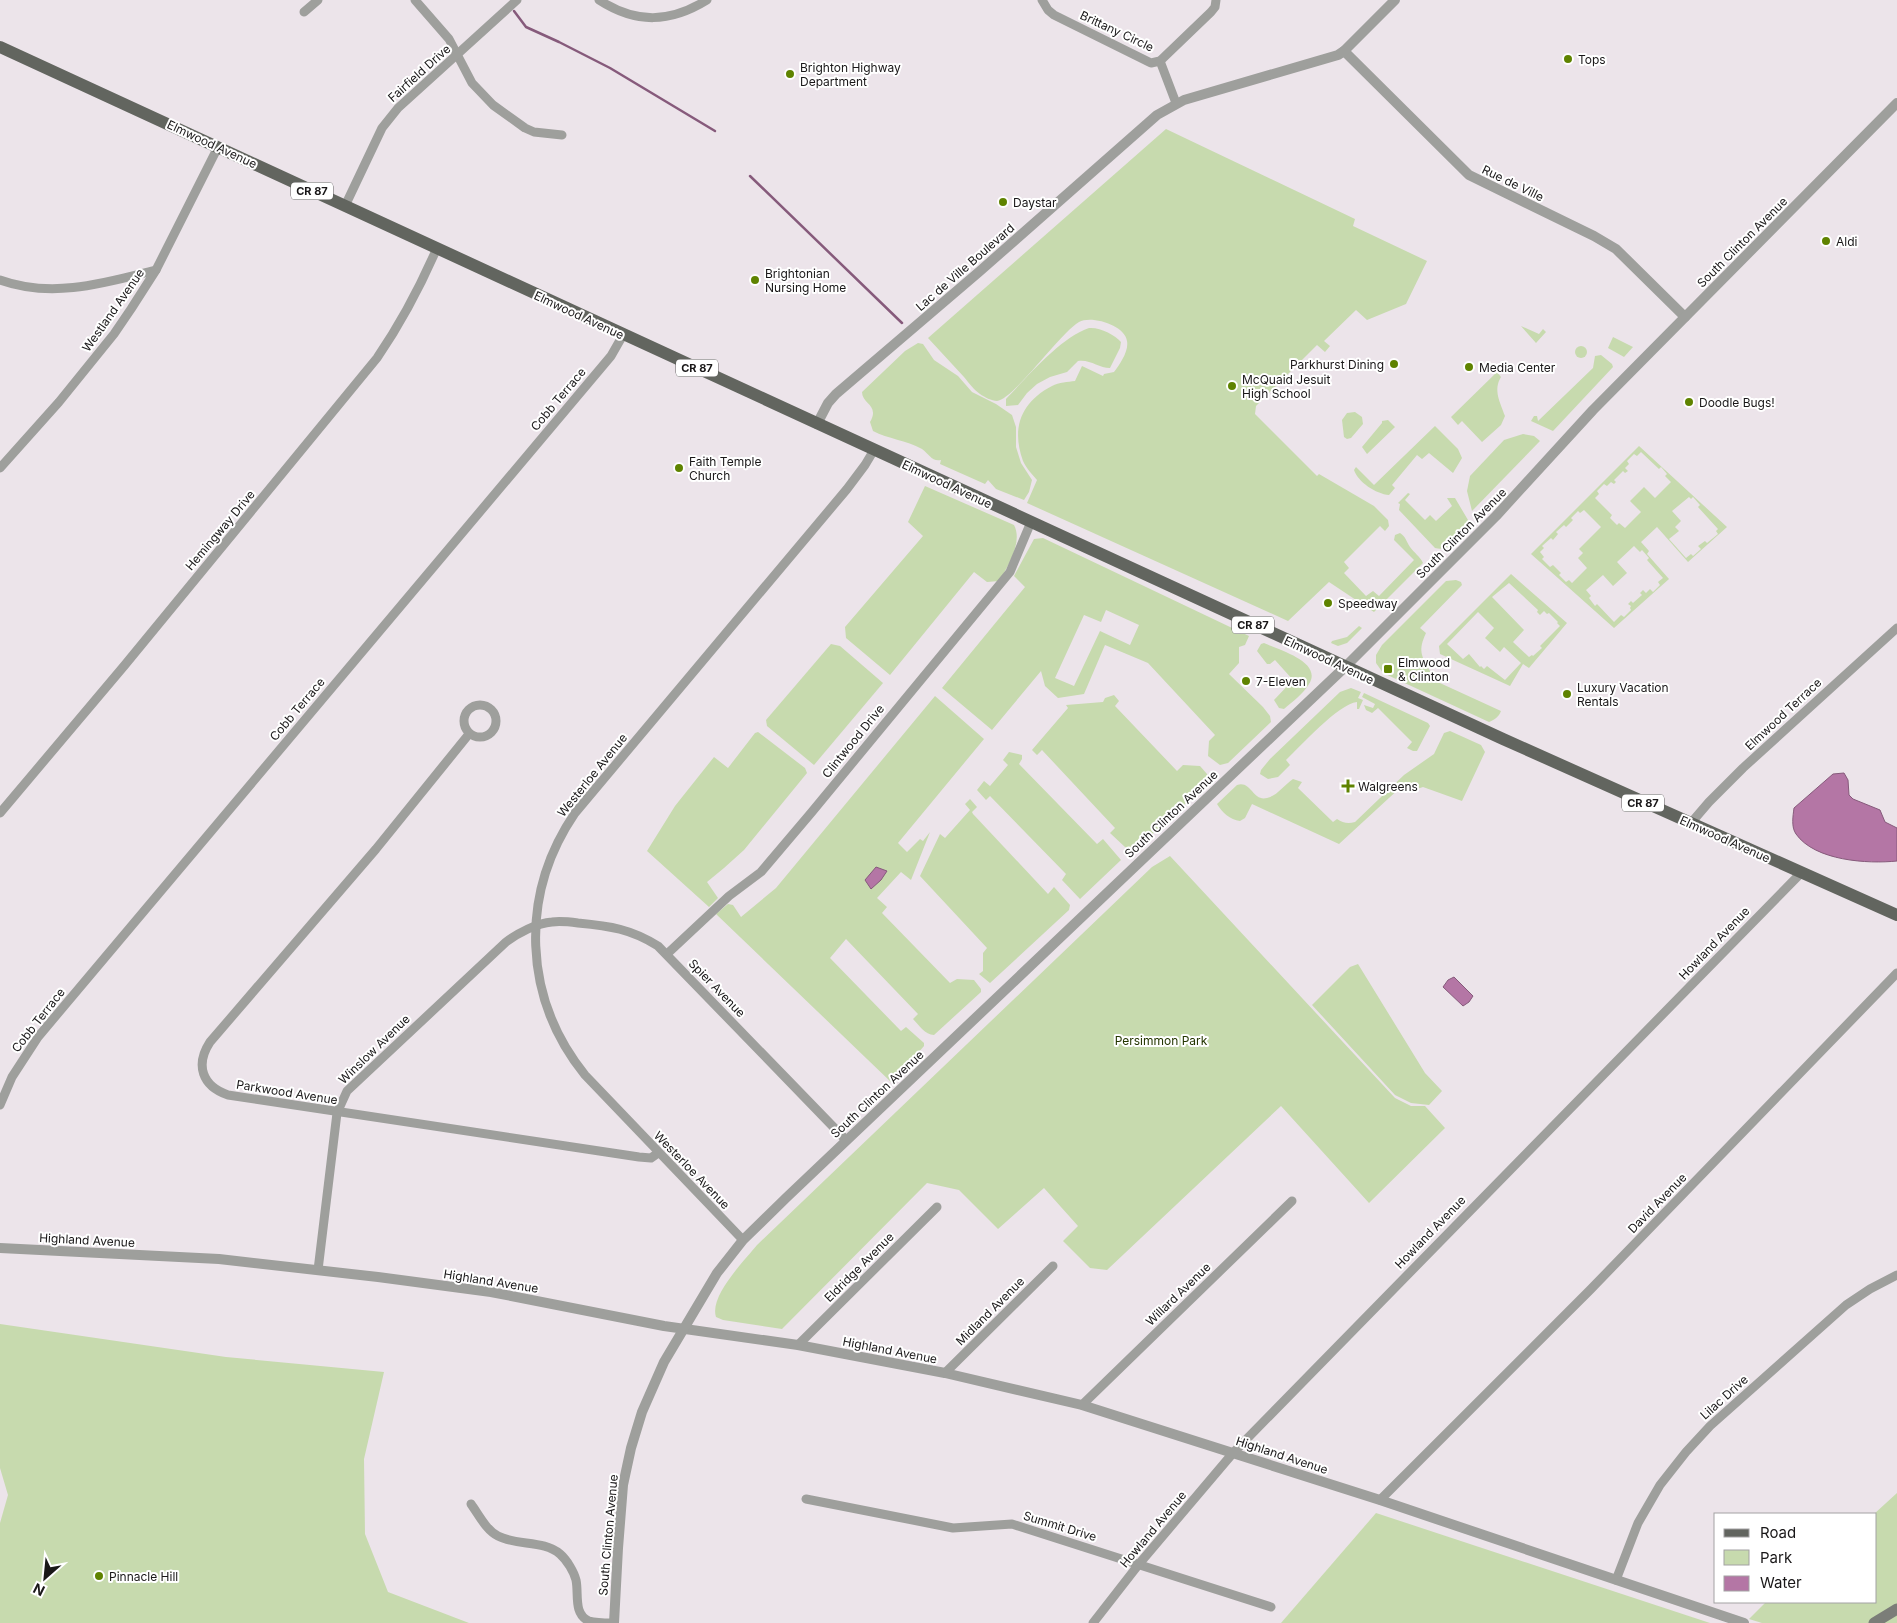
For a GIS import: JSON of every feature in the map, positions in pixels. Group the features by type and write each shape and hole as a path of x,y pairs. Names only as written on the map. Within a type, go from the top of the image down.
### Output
{"main road":[{"name":"Elmwood Avenue","path":"0,47 1345,667 1897,915"},
{"path":"1874,1623 1897,1609"}],"street":[{"path":"304,12 318,0"},
{"path":"415,0 449,39 472,83 492,105 525,128 534,132 562,135"},
{"name":"Fairfield Drive","path":"345,206 378,136 390,117 408,97 516,0"},
{"path":"599,0 623,12 651,18 674,16 707,0"},
{"name":"Brittany Circle","path":"1042,0 1048,10 1054,15 1151,63 1160,61 1211,12 1216,0"},
{"name":"Lac de Ville Boulevard","path":"817,424 828,403 836,394 980,271 1148,122 1176,103 1332,58 1344,51 1395,0"},
{"name":"Rue de Ville","path":"1344,51 1469,175 1594,236 1616,249 1686,317"},
{"name":"Brittany Circle","path":"1160,61 1176,103"},
{"name":"South Clinton Avenue","path":"613,1623 621,1508 631,1448 642,1412 652,1387 683,1329 717,1273 743,1240 1345,667 1496,516 1582,422 1897,103"},
{"name":"Westland Avenue","path":"0,468 59,402 114,334 156,270 218,148"},
{"name":"Hemingway Drive","path":"0,813 124,666 377,358 400,324 437,248"},
{"path":"0,280 34,287 60,289 88,286 156,270"},
{"name":"Cobb Terrace","path":"0,1105 12,1077 38,1037 611,356 623,335"},
{"name":"Westerloe Avenue","path":"743,1240 585,1075 567,1051 550,1013 543,989 537,960 535,927 543,880 562,834 575,813 847,489 866,465 874,450"},
{"name":"Clintwood Drive","path":"667,954 725,899 761,872 811,813 1010,572 1032,522"},
{"name":"Elmwood Terrace","path":"1691,823 1708,802 1743,768 1897,628"},
{"name":"Parkwood Avenue","path":"469,734 376,850 210,1042 202,1062 203,1073 207,1081 223,1093 337,1113 639,1157 651,1158 658,1153"},
{"name":"Howland Avenue","path":"1093,1623 1139,1564 1233,1453 1801,873"},
{"name":"Spier Avenue","path":"535,927 544,923 558,921 619,927 645,937 667,954 846,1140"},
{"name":"Winslow Avenue","path":"318,1270 337,1113 343,1099 352,1085 506,942 535,927"},
{"name":"David Avenue","path":"1380,1500 1590,1290 1897,973"},
{"name":"Willard Avenue","path":"1082,1405 1292,1202"},
{"name":"Eldridge Avenue","path":"798,1345 937,1207"},
{"name":"Highland Avenue","path":"0,1248 219,1260 318,1270 491,1292 683,1329 798,1345 945,1373 1082,1405 1380,1500 1744,1623"},
{"name":"Midland Avenue","path":"945,1373 1053,1266"},
{"name":"Lilac Drive","path":"1616,1580 1638,1523 1660,1485 1686,1452 1710,1426 1846,1305 1870,1289 1897,1275"},
{"name":"Summit Drive","path":"806,1499 953,1528 1012,1524 1271,1608"},
{"path":"471,1504 482,1520 497,1536 548,1548 562,1556 576,1579 578,1609 583,1618 591,1622 613,1623"}],"green space":[{"name":"McQuaid Jesuit High School","path":"1166,129 1355,219 1353,226 1427,261 1406,304 1367,320 1356,310 1324,341 1330,346 1325,352 1317,345 1256,406 1255,414 1317,476 1319,474 1374,506 1388,520 1389,526 1385,531 1380,526 1344,562 1349,568 1344,573 1366,596 1373,591 1379,596 1414,560 1394,540 1395,535 1400,533 1422,561 1423,563 1374,612 1329,582 1288,621 1027,503 1037,480 1023,461 1018,438 1021,417 1026,408 1041,392 1064,382 1075,381 1082,366 1103,376 1104,374 1114,372 1124,357 1127,341 1125,335 1114,326 1091,320 1079,322 1070,329 1014,390 1005,398 997,401 986,398 976,390 928,338"},
{"path":"1521,326 1539,334 1543,329 1546,332 1536,343"},
{"path":"1089,328 1107,332 1121,342 1110,368 1087,361 1078,361 1067,372 1050,377 1037,384 1018,405 1006,406 1006,399 1034,369 1067,340"},
{"path":"1613,337 1633,347 1624,357 1608,348"},
{"path":"918,343 923,344 934,360 958,376 972,392 996,404 1012,415 1016,427 1016,447 1021,463 1032,480 1029,492 1024,500 996,489 988,480 985,484 940,464 941,460 933,459 916,446 873,431 870,422 873,416 872,408 862,392 905,351"},
{"path":"1579,346 1583,346 1587,352 1583,358 1579,358 1575,354 1575,350"},
{"path":"1601,355 1613,367 1553,431 1531,421 1534,416 1537,416 1538,421 1593,368 1595,356"},
{"path":"1497,372 1501,377 1497,391 1505,416 1501,425 1482,442 1462,421 1458,425 1451,417"},
{"path":"1355,412 1362,417 1363,424 1351,438 1347,439 1344,437 1342,420 1347,413"},
{"path":"1388,420 1395,427 1367,454 1362,447 1382,421"},
{"path":"1435,426 1458,449 1462,458 1453,473 1429,453 1422,459 1417,455 1392,485 1395,488 1389,495 1368,487 1359,479 1354,470 1356,467 1374,485"},
{"path":"1523,434 1534,436 1540,441 1472,511 1467,491 1470,476 1504,440"},
{"path":"1639,446 1727,527 1688,562 1657,527 1641,542 1649,551 1647,554 1669,579 1614,628 1531,554","holes":["1641,452 1659,469 1661,467 1667,474 1665,476 1671,482 1655,498 1644,487 1630,501 1641,512 1625,528 1619,523 1617,525 1610,518 1612,515 1595,498 1599,494 1597,491 1604,484 1607,486 1611,482 1614,484 1616,482 1614,480 1623,471 1625,473 1628,471 1625,468 1629,464 1627,461 1634,454 1637,456","1689,497 1691,499 1693,497 1700,505 1698,507 1718,529 1716,531 1718,534 1707,543 1705,541 1698,546 1701,549 1693,556 1691,554 1686,558 1669,539 1679,531 1675,527 1681,521 1672,511","1584,510 1601,527 1579,549 1583,553 1578,558 1587,568 1572,583 1569,580 1566,582 1553,565 1550,567 1542,559 1544,557 1540,552 1544,548 1542,546 1551,538 1553,540 1558,534 1556,532 1564,525 1566,527 1578,511 1580,513","1634,546 1640,552 1642,550 1649,558 1647,560 1663,578 1658,582 1660,585 1653,592 1650,589 1646,593 1643,590 1640,593 1642,595 1633,603 1631,601 1628,604 1631,606 1631,610 1624,617 1621,615 1614,622 1597,604 1595,606 1586,590 1603,575 1613,586 1627,573 1617,562"]},
{"path":"925,486 1014,525 1017,539 1016,546 999,581 987,582 974,572 890,675 846,638 845,627 923,536 908,522"},
{"path":"1408,493 1410,494 1405,500 1425,520 1430,515 1436,521 1452,506 1447,498 1455,498 1468,520 1467,529 1449,546 1440,549 1435,548 1399,510 1400,504 1398,503"},
{"path":"1043,538 1249,636 1245,645 1239,647 1239,663 1229,674 1263,707 1270,716 1271,722 1228,763 1220,765 1208,756 1209,741 1215,735 1148,663 1105,645 1084,694 1058,698 1045,686 1041,671 992,730 942,688 1025,587 1014,576 1034,539","holes":["1106,610 1139,625 1130,645 1100,631 1074,686 1055,678 1084,615 1101,622"]},
{"path":"1511,574 1567,623 1529,668 1523,664 1510,686 1440,654 1439,646","holes":["1509,583 1538,610 1537,612 1540,615 1544,611 1547,614 1549,613 1560,626 1533,656 1529,657 1513,642 1524,630 1492,597","1478,612 1494,628 1485,638 1500,652 1504,647 1521,663 1505,680 1487,666 1484,669 1480,667 1469,654 1463,659 1447,644"]},
{"path":"1456,580 1461,582 1462,585 1420,628 1426,633 1421,649 1424,661 1430,671 1429,678 1501,711 1496,718 1489,722 1383,673 1376,663 1376,655 1382,645 1446,581"},
{"path":"1359,626 1362,628 1347,643 1338,646 1331,643 1332,641 1347,637"},
{"path":"1264,643 1289,653 1305,663 1310,669 1312,676 1307,688 1284,709 1279,708 1274,700 1293,680 1275,660 1267,664 1257,651 1261,644"},
{"path":"831,644 840,646 883,683 814,765 767,726 766,720"},
{"path":"1351,688 1361,692 1358,698 1363,700 1359,709 1357,709 1357,702 1349,704 1330,718 1286,760 1290,765 1278,777 1268,779 1260,774 1270,759 1340,692"},
{"path":"1364,693 1428,723 1430,726 1417,751 1407,748 1412,742 1378,708 1372,713 1366,710 1364,705 1373,708 1375,704 1362,697"},
{"path":"1114,695 1119,701 1115,706 1177,771 1183,765 1200,766 1207,774 1209,782 1134,851 1125,847 1110,833 1115,828 1042,750 1037,755 1032,750 1068,708 1066,705 1103,702 1105,698"},
{"path":"935,696 984,739 898,843 907,852 920,839 923,841 930,832 911,880 901,872 877,898 887,907 882,913 950,983 957,979 974,980 981,989 981,992 934,1035 931,1035 913,1019 918,1014 846,939 830,958 901,1031 906,1027 924,1043 924,1046 892,1083 716,914 728,904 733,905 741,917 776,888"},
{"path":"1450,731 1481,745 1485,752 1462,801 1423,787 1411,791 1402,786 1339,844 1252,804 1245,818 1240,821 1227,815 1217,804 1237,785 1246,785 1258,797 1267,798 1277,793 1293,779 1302,782 1298,788 1333,822 1337,819 1346,823 1355,822 1404,775 1434,754 1444,733"},
{"path":"758,732 805,768 807,773 744,850 707,882 718,898 709,907 647,851 675,806 714,757 728,768 755,733"},
{"path":"1009,752 1022,755 1019,764 1097,844 1103,839 1121,860 1080,899 1062,880 1066,874 990,796 986,800 977,790 984,781 990,786 1008,765 1003,760"},
{"path":"970,799 977,807 972,812 973,814 1048,894 1054,887 1070,905 1069,910 990,983 979,974 983,971 983,953 987,948 920,876 940,834 945,838 970,810 965,804"},
{"name":"Persimmon Park","path":"1170,856 1395,1098 1411,1106 1425,1106 1445,1128 1369,1203 1281,1106 1107,1270 1090,1268 1063,1241 1078,1226 1044,1188 998,1229 959,1190 927,1183 782,1329 723,1320 716,1317 715,1308 723,1289 757,1245 1152,867"},
{"path":"1358,964 1425,1073 1442,1091 1429,1105 1411,1103 1395,1095 1312,1005 1350,967"},
{"path":"0,1324 226,1357 384,1372 364,1459 365,1534 388,1592 469,1623 0,1623 0,1523 8,1495 0,1468"},
{"path":"1897,1493 1897,1623 1762,1623 1749,1619 1765,1603 1877,1603 1877,1513 1875,1513"},
{"path":"1376,1513 1710,1623 1281,1623"}],"water":[{"path":"1844,773 1848,780 1849,795 1853,799 1880,810 1885,822 1897,828 1897,861 1857,861 1829,855 1805,843 1794,831 1794,808 1833,774"},
{"path":"876,867 887,871 871,889 865,880"},
{"path":"1454,977 1473,996 1463,1006 1443,987 1448,980"}],"waterway":[{"path":"514,11 526,27 610,68 715,131"},
{"path":"750,176 902,323"}],"place":[{"name":"Tops","path":"1568,59"},
{"name":"Brighton Highway Department","path":"790,74"},
{"name":"Daystar","path":"1003,202"},
{"name":"Aldi","path":"1826,241"},
{"name":"Brightonian Nursing Home","path":"755,280"},
{"name":"Parkhurst Dining","path":"1394,364"},
{"name":"Media Center","path":"1469,367"},
{"name":"McQuaid Jesuit High School","path":"1232,386"},
{"name":"Doodle Bugs!","path":"1689,402"},
{"name":"Faith Temple Church","path":"679,468"},
{"name":"Speedway","path":"1328,603"},
{"name":"Elmwood & Clinton","path":"1388,669"},
{"name":"7-Eleven","path":"1246,681"},
{"name":"Luxury Vacation Rentals","path":"1567,694"},
{"name":"Walgreens","path":"1348,786"},
{"name":"Pinnacle Hill","path":"99,1576"}]}
